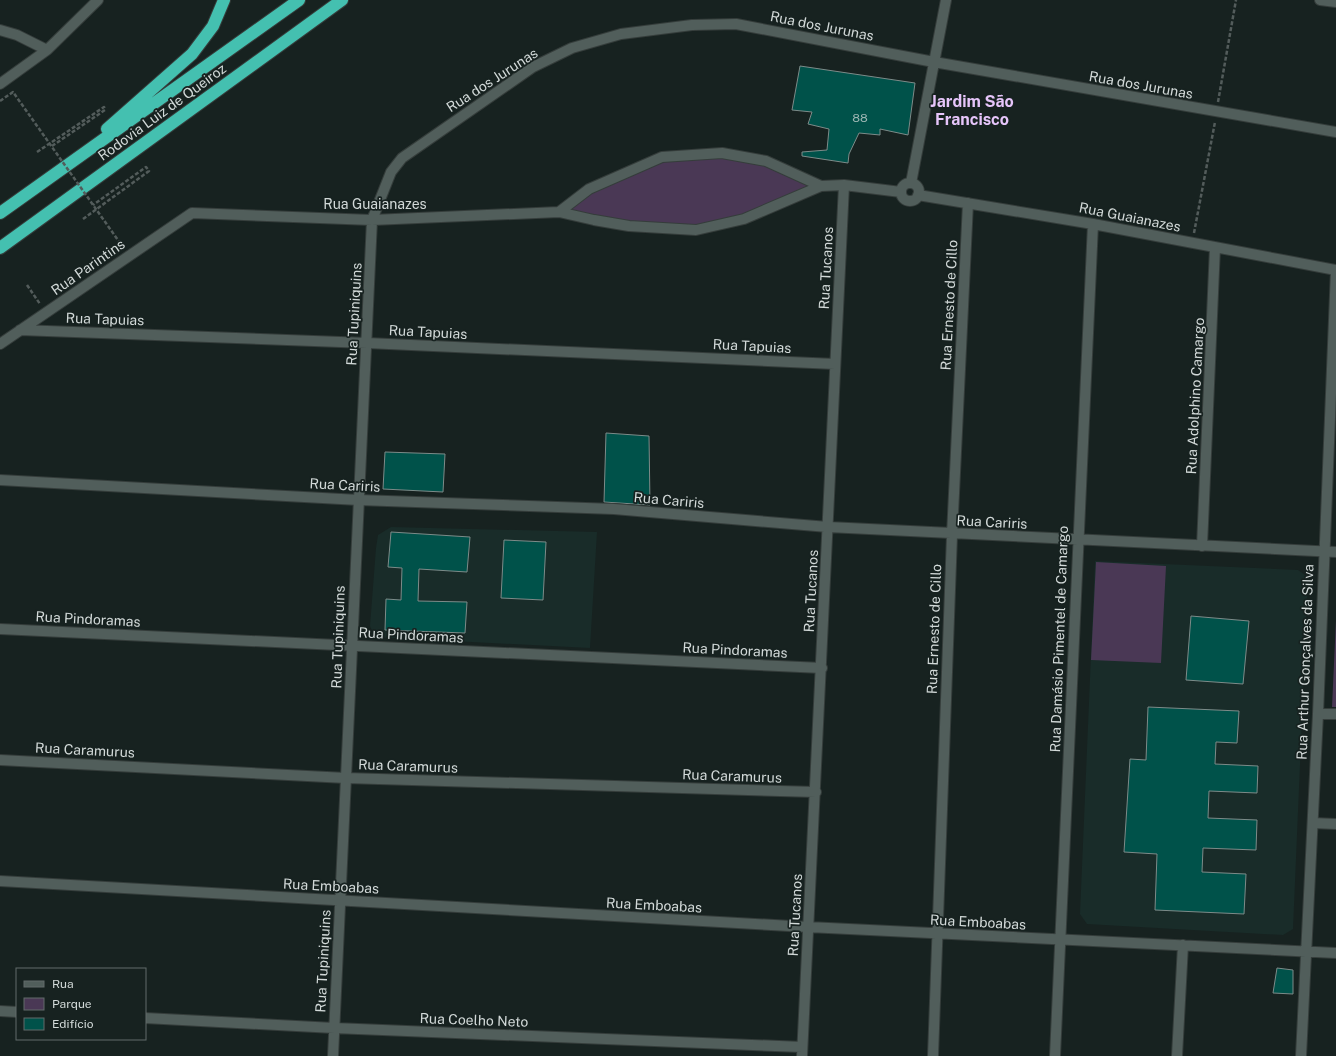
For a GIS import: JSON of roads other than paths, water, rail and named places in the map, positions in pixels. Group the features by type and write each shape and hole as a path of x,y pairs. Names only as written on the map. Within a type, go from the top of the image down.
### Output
{"highway":[{"path":"56,174 192,54 213,26 224,0"},
{"name":"Rodovia Luiz de Queiroz","path":"0,213 299,0"},
{"name":"Rodovia Luiz de Queiroz","path":"0,248 341,1"}],"street":[{"path":"0,84 47,50 98,0"},
{"path":"911,184 946,0"},
{"path":"1320,0 1336,2"},
{"name":"Rua dos Jurunas","path":"372,220 391,172 402,158 533,66 572,48 620,34 692,25 736,24 934,62 1336,132"},
{"path":"0,30 18,35 47,50"},
{"name":"Rua Guaianazes","path":"559,212 589,189 662,157 722,153 766,161 821,186"},
{"path":"911,184 917,188 918,195 910,201 903,198 901,192 904,185 911,184"},
{"path":"844,185 901,192"},
{"name":"Rua Guaianazes","path":"192,213 372,220 559,212 629,226 696,230 744,219 821,186 844,185"},
{"name":"Rua Tucanos","path":"802,1052 816,792 844,185"},
{"name":"Rua Guaianazes","path":"918,195 1093,224 1336,270"},
{"name":"Rua Ernesto de Cillo","path":"933,1056 952,535 968,203"},
{"name":"Rua Parintins","path":"0,344 192,213"},
{"name":"Rua Tupiniquins","path":"333,1056 372,220"},
{"name":"Rua Damásio Pimentel de Camargo","path":"1055,1056 1077,540 1093,224"},
{"name":"Rua Adolphino Camargo","path":"1202,546 1215,248"},
{"name":"Rua Arthur Gonçalves da Silva","path":"1301,1056 1318,714 1323,552 1333,404 1336,270"},
{"name":"Rua Tapuias","path":"20,330 367,343 835,364"},
{"name":"Rua Cariris","path":"0,480 359,500 614,509 828,527 952,535 1336,552"},
{"name":"Rua Pindoramas","path":"0,629 822,668"},
{"path":"1318,714 1336,714"},
{"name":"Rua Caramurus","path":"0,760 346,778 816,792"},
{"path":"1313,823 1336,824"},
{"name":"Rua Emboabas","path":"0,881 808,927 1336,953"},
{"path":"1177,1056 1183,945"},
{"path":"0,1011 16,1012"},
{"name":"Rua Coelho Neto","path":"146,1018 802,1052"}],"district":[{"name":"Jardim São Francisco","path":"972,110"}]}
